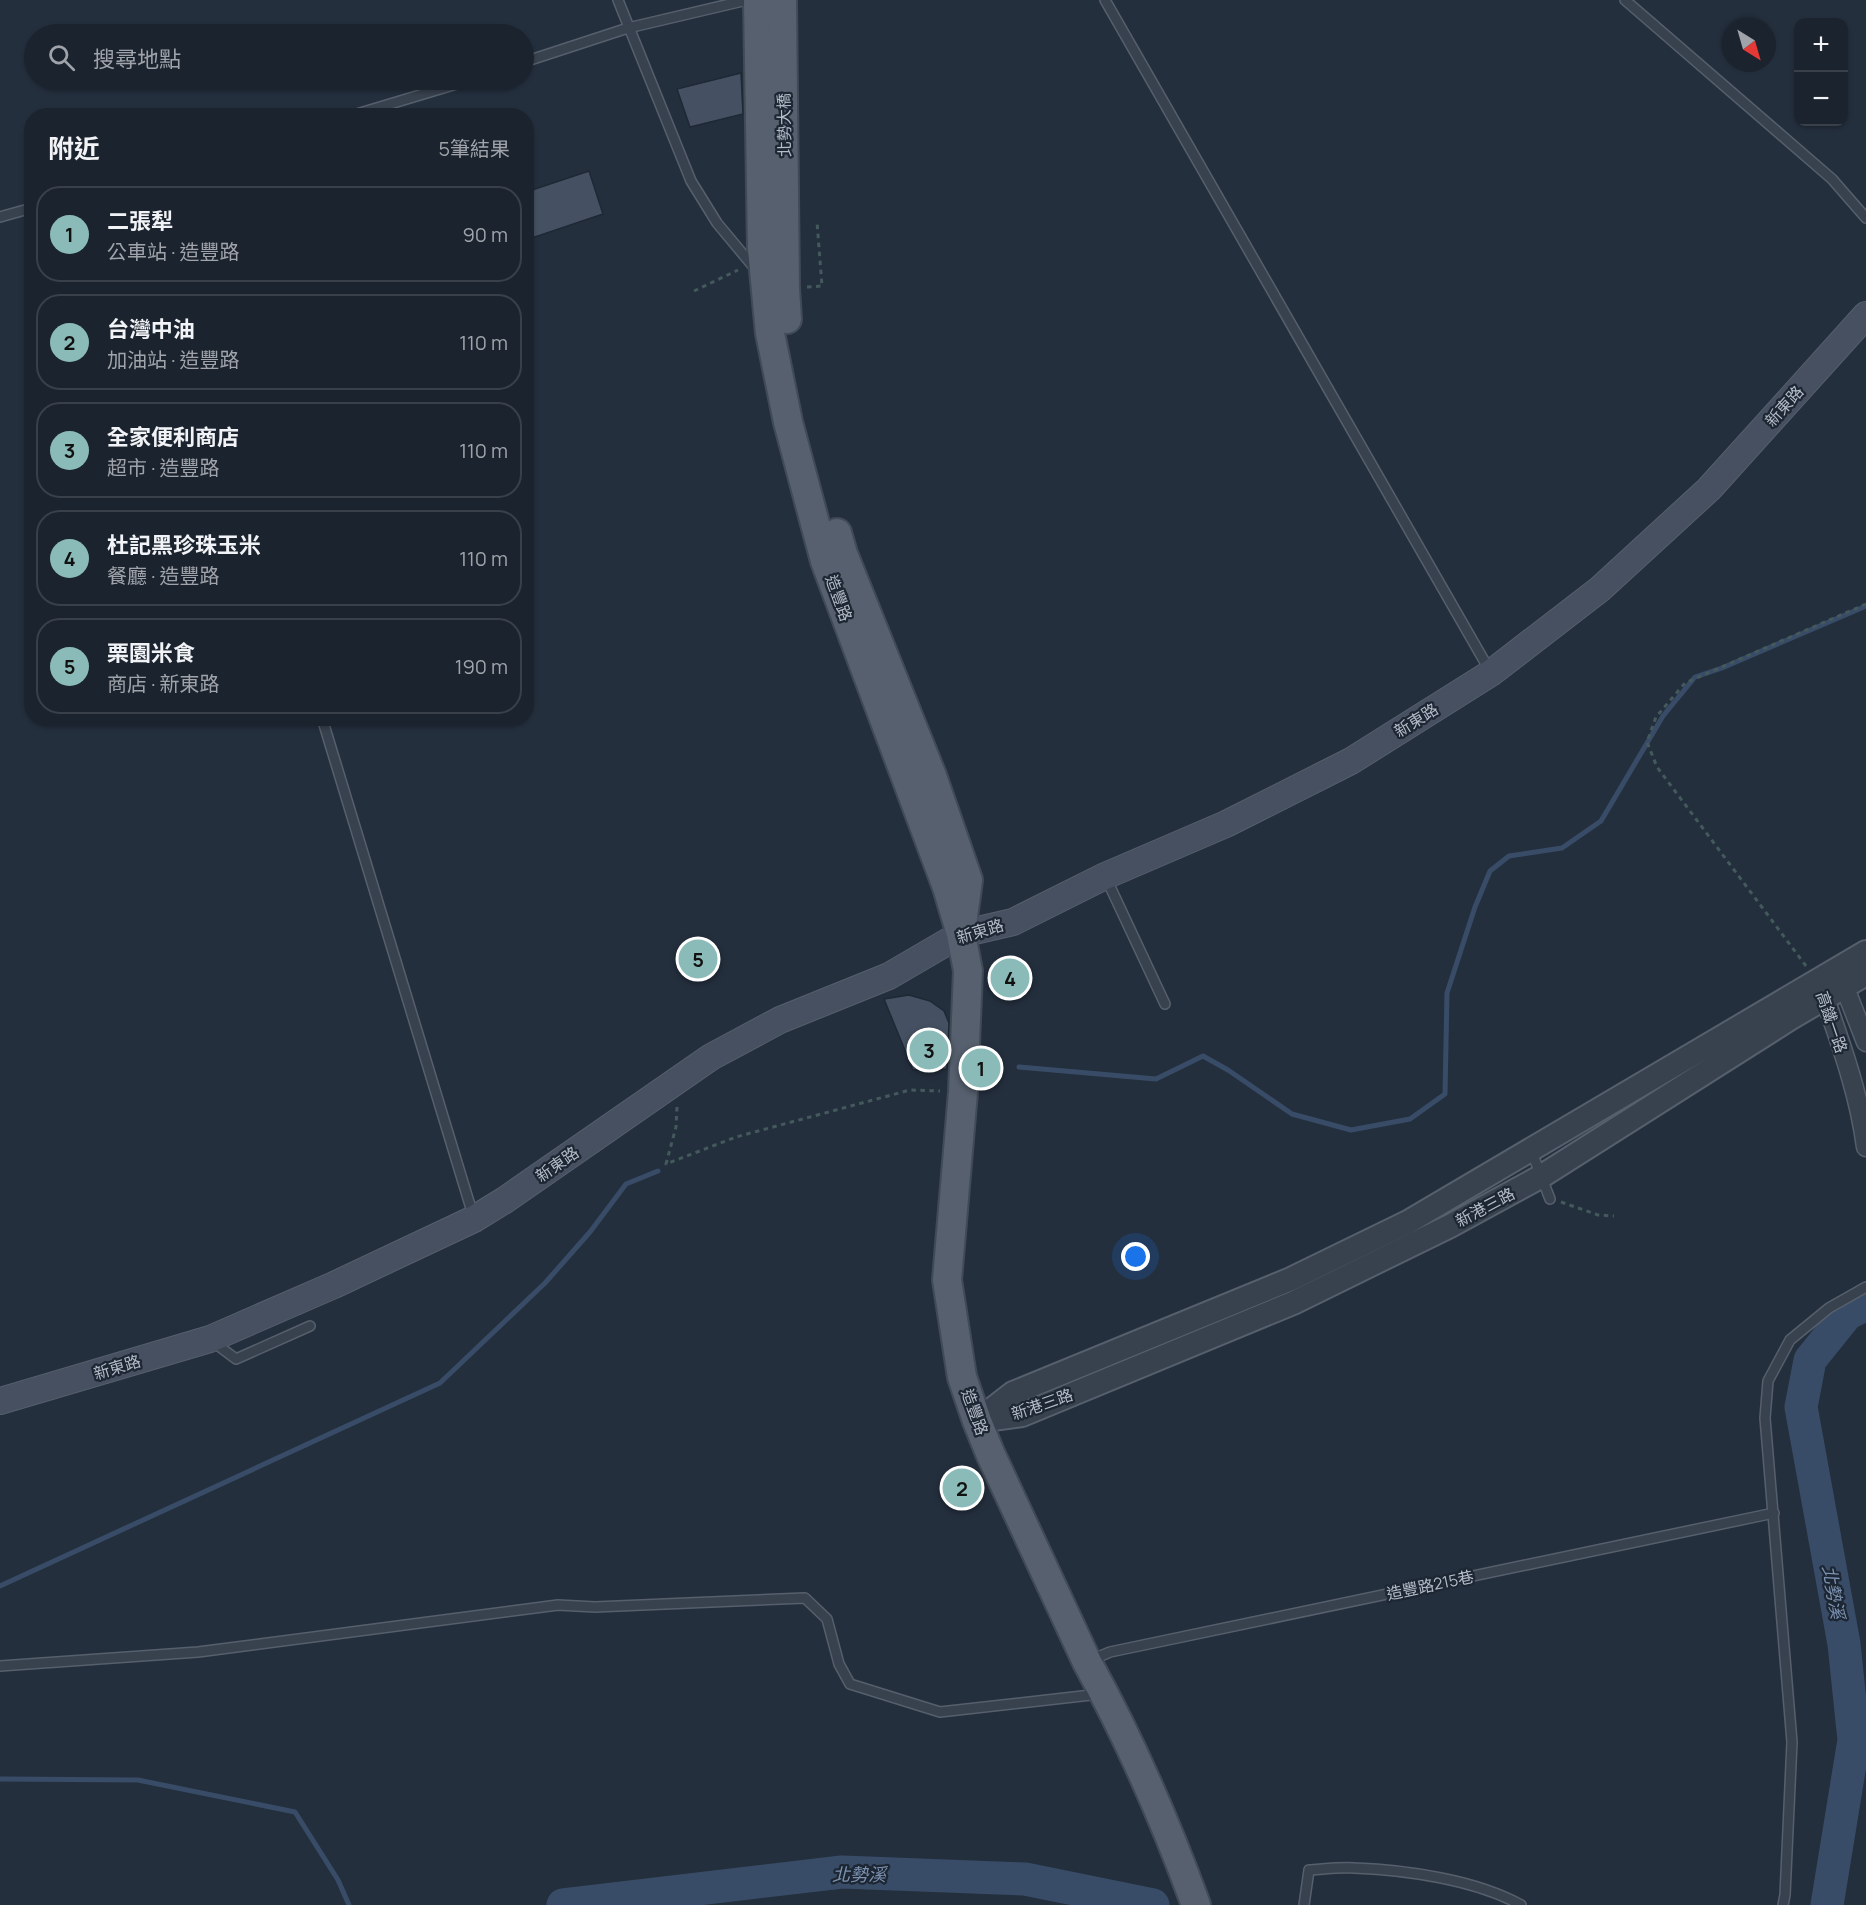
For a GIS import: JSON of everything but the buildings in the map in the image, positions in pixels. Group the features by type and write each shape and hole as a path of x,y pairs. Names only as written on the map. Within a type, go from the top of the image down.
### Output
{"main road":[{"name":"北勢大橋","path":"758,0 770,266"},
{"name":"北勢大橋","path":"770,266 782,0"},
{"name":"造豐路","path":"770,266 788,329 806,417 843,554 932,776 968,880 961,934 968,971 963,1092 947,1280 962,1377 977,1421 1176,1850 1197,1905"},
{"name":"新東路","path":"0,1401 210,1339 334,1285 474,1219 505,1200 711,1057 780,1020 889,976 961,934 1013,922 1105,876 1226,824 1351,761 1491,673 1600,589 1709,489 1866,315"}],"street":[{"name":"新港三路","path":"977,1421 1022,1415 1293,1303 1450,1226 1542,1176 1791,1018 1866,952"},
{"name":"新港三路","path":"977,1421 1014,1393 1291,1279 1408,1222 1531,1150 1822,990 1845,988 1866,974"},
{"name":"高鐵一路","path":"1845,988 1866,1042"},
{"name":"高鐵一路","path":"1822,990 1842,1046 1864,1128 1866,1147"}],"lane":[{"path":"618,0 691,181 717,223 770,266"},
{"path":"534,59 628,28 747,0"},
{"path":"1105,0 1491,673"},
{"path":"1625,0 1832,179 1866,218"},
{"path":"377,108 437,90"},
{"path":"0,217 24,210"},
{"path":"324,726 474,1219"},
{"path":"1105,876 1165,1004"},
{"path":"1531,1150 1550,1199"},
{"path":"1782,1905 1785,1895 1792,1742 1765,1418 1768,1381 1790,1340 1829,1308 1864,1288"},
{"path":"210,1339 236,1359 309,1326"},
{"name":"造豐路215巷","path":"1087,1662 1110,1652 1774,1513"},
{"path":"0,1666 198,1652 558,1605 595,1607 805,1598 827,1619 839,1664 850,1684 940,1712 1105,1694"},
{"path":"1304,1905 1309,1870 1355,1868 1422,1875 1471,1884 1521,1905"}],"path":[{"path":"694,291 770,266 822,286 817,222"},
{"path":"1822,990 1657,767 1647,742 1656,717 1685,683 1866,604"},
{"path":"679,1078 676,1127 666,1164 736,1137 910,1090 963,1092"},
{"path":"1550,1199 1598,1215 1614,1216"}],"waterway":[{"path":"1019,1067 1156,1079 1203,1056 1228,1070 1292,1114 1351,1130 1410,1119 1445,1094 1447,993 1475,907 1490,871 1509,856 1562,848 1601,821 1663,716 1695,677 1722,668 1866,606"},
{"path":"0,1586 440,1383 545,1283 590,1232 626,1184 658,1171"},
{"name":"北勢溪","path":"1827,1905 1854,1740 1844,1644 1801,1407 1810,1360 1847,1314 1866,1304"},
{"path":"0,1779 138,1780 295,1812 338,1880 349,1905"},
{"name":"北勢溪","path":"563,1905 842,1872 1025,1879 1153,1905"}],"place":[{"name":"栗園米食","path":"698,959"},
{"name":"杜記黑珍珠玉米","path":"1010,978"},
{"name":"全家便利商店","path":"929,1050"},
{"name":"二張犁","path":"981,1068"},
{"name":"台灣中油","path":"962,1488"}]}
